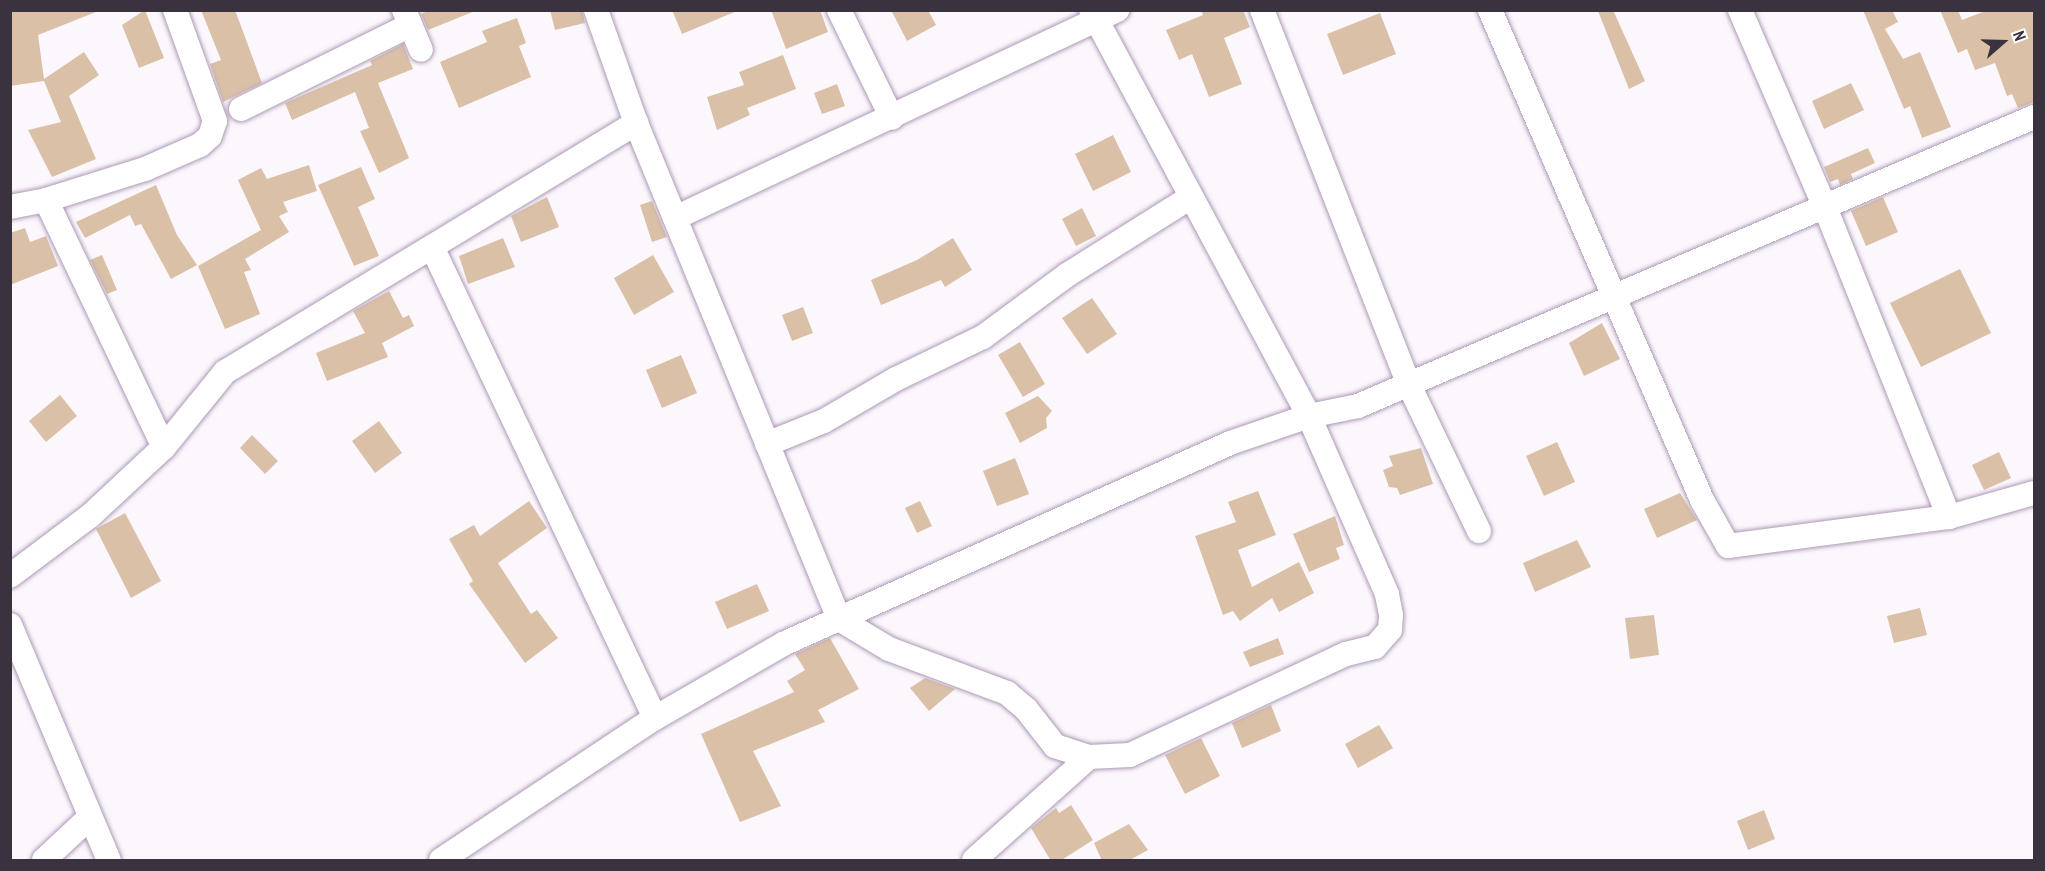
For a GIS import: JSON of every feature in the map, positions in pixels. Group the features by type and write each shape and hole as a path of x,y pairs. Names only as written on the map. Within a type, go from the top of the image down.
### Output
{"street":[{"path":"10,207 46,200 145,169 200,145 210,136 215,121 176,10"},
{"path":"596,10 636,123 839,619 889,649 1007,693 1026,709 1056,746 1089,757 1130,755 1346,654 1375,647 1389,630 1387,594 1309,417 1094,16"},
{"path":"839,10 892,118"},
{"path":"675,218 892,118 1094,16 1118,10"},
{"path":"1262,10 1409,385 1479,531"},
{"path":"1490,10 1702,500 1728,546 1949,517 2034,493"},
{"path":"1740,10 1825,207 1949,517"},
{"path":"241,108 407,18 421,50"},
{"path":"441,861 655,718 783,644 1230,443 1309,417 1358,406 1614,299 2034,117"},
{"path":"10,576 90,516 164,447 225,372 636,123"},
{"path":"767,444 824,422 896,379 983,337 1058,282 1191,197"},
{"path":"46,200 164,447"},
{"path":"432,247 655,718"},
{"path":"10,625 109,861"},
{"path":"974,861 1089,757"},
{"path":"44,861 90,817"}],"building":[{"path":"10,10 101,10 38,35 44,79 84,52 99,75 69,96 96,159 52,177 28,130 61,122 44,81 10,86"},
{"path":"145,10 164,58 139,68 122,25"},
{"path":"201,10 235,10 262,83 223,102 210,64 221,60"},
{"path":"430,10 475,11 428,30 421,14"},
{"path":"550,10 582,10 585,23 555,30"},
{"path":"672,10 737,10 737,11 682,34"},
{"path":"771,10 820,10 828,32 786,49"},
{"path":"891,10 928,10 936,25 907,41"},
{"path":"1201,10 1243,10 1250,27 1224,38 1242,84 1209,97 1192,54 1179,60 1166,30 1203,15"},
{"path":"1613,10 1645,81 1629,89 1598,11"},
{"path":"1863,10 1892,10 1898,22 1885,29 1903,59 1920,52 1951,127 1922,138 1910,106 1904,109"},
{"path":"1940,10 1958,10 1962,20 1988,10 2034,10 2034,102 2018,108 2012,94 2007,96 1995,63 1975,70 1967,49 1958,53"},
{"path":"1380,13 1396,54 1343,75 1327,34"},
{"path":"517,18 526,43 519,46 531,77 459,108 440,62 487,42 482,31"},
{"path":"403,44 413,69 378,83 409,158 379,173 360,131 369,128 355,92 292,120 285,103 372,65 370,61"},
{"path":"783,55 796,89 747,108 750,115 717,130 707,97 744,85 739,72"},
{"path":"1851,83 1864,110 1824,129 1812,101"},
{"path":"837,84 845,106 822,114 814,93"},
{"path":"1113,135 1131,172 1093,191 1075,154"},
{"path":"1868,148 1875,163 1851,174 1853,179 1840,185 1838,179 1830,182 1824,167"},
{"path":"309,165 317,191 283,202 288,212 279,216 289,232 245,259 251,270 244,272 260,314 225,329 198,266 261,230 238,180 261,168 267,179"},
{"path":"361,167 375,199 358,207 379,256 354,266 318,185"},
{"path":"156,185 177,235 197,265 171,279 141,224 135,226 130,215 85,238 76,222"},
{"path":"547,197 559,227 521,242 511,216"},
{"path":"1883,197 1898,232 1866,246 1851,211"},
{"path":"652,201 667,237 652,242 640,205"},
{"path":"1082,208 1096,236 1076,246 1062,219"},
{"path":"25,228 30,242 46,236 58,266 10,285 10,233"},
{"path":"503,238 515,267 468,284 459,256"},
{"path":"953,238 972,270 945,287 941,280 881,305 871,280 917,260"},
{"path":"102,255 117,290 107,294 90,260"},
{"path":"653,255 674,292 634,315 614,278"},
{"path":"1960,269 1991,333 1921,367 1890,303"},
{"path":"389,291 403,318 409,315 414,326 382,343 388,357 327,381 316,353 365,333 353,311"},
{"path":"1092,298 1117,334 1087,354 1062,318"},
{"path":"803,307 813,333 792,341 782,315"},
{"path":"1602,323 1620,359 1584,376 1569,343"},
{"path":"1020,342 1045,384 1023,397 998,355"},
{"path":"681,355 697,393 662,408 646,370"},
{"path":"60,395 77,416 46,442 29,421"},
{"path":"1038,396 1052,411 1046,418 1047,428 1020,443 1005,413"},
{"path":"379,421 402,453 375,473 352,441"},
{"path":"252,435 278,461 265,474 240,448"},
{"path":"1557,442 1575,482 1544,496 1526,456"},
{"path":"1421,448 1433,484 1400,495 1397,488 1389,487 1383,470 1393,466 1389,456"},
{"path":"1999,452 2011,478 1984,490 1972,465"},
{"path":"1015,458 1029,494 997,506 983,471"},
{"path":"1258,491 1276,535 1238,550 1252,587 1299,562 1314,593 1279,612 1272,598 1240,621 1233,611 1223,615 1195,536 1236,522 1228,502"},
{"path":"1680,493 1697,520 1657,538 1644,509"},
{"path":"529,501 547,528 498,563 531,614 537,610 558,638 525,663 469,584 473,581 449,539 474,525 480,536"},
{"path":"920,501 932,526 917,533 905,508"},
{"path":"125,513 161,581 131,598 96,529"},
{"path":"1335,516 1344,545 1336,548 1340,559 1309,572 1293,534"},
{"path":"1577,540 1591,567 1535,592 1523,563"},
{"path":"757,584 769,611 727,629 715,602"},
{"path":"1920,608 1927,635 1894,643 1887,616"},
{"path":"1654,615 1659,655 1630,659 1625,618"},
{"path":"830,638 859,689 818,710 825,722 753,751 781,806 740,822 701,734 794,692 787,681 805,670 795,654"},
{"path":"1278,638 1284,654 1250,667 1243,652"},
{"path":"925,678 955,689 929,711 910,688"},
{"path":"1271,705 1281,731 1242,748 1232,723"},
{"path":"1379,725 1393,748 1358,768 1345,744"},
{"path":"1201,738 1220,776 1185,794 1165,755"},
{"path":"1071,805 1093,840 1060,861 1051,861 1031,828 1056,808 1059,813"},
{"path":"1764,810 1775,839 1748,850 1737,821"},
{"path":"1129,824 1148,850 1128,861 1102,861 1094,843"}]}
